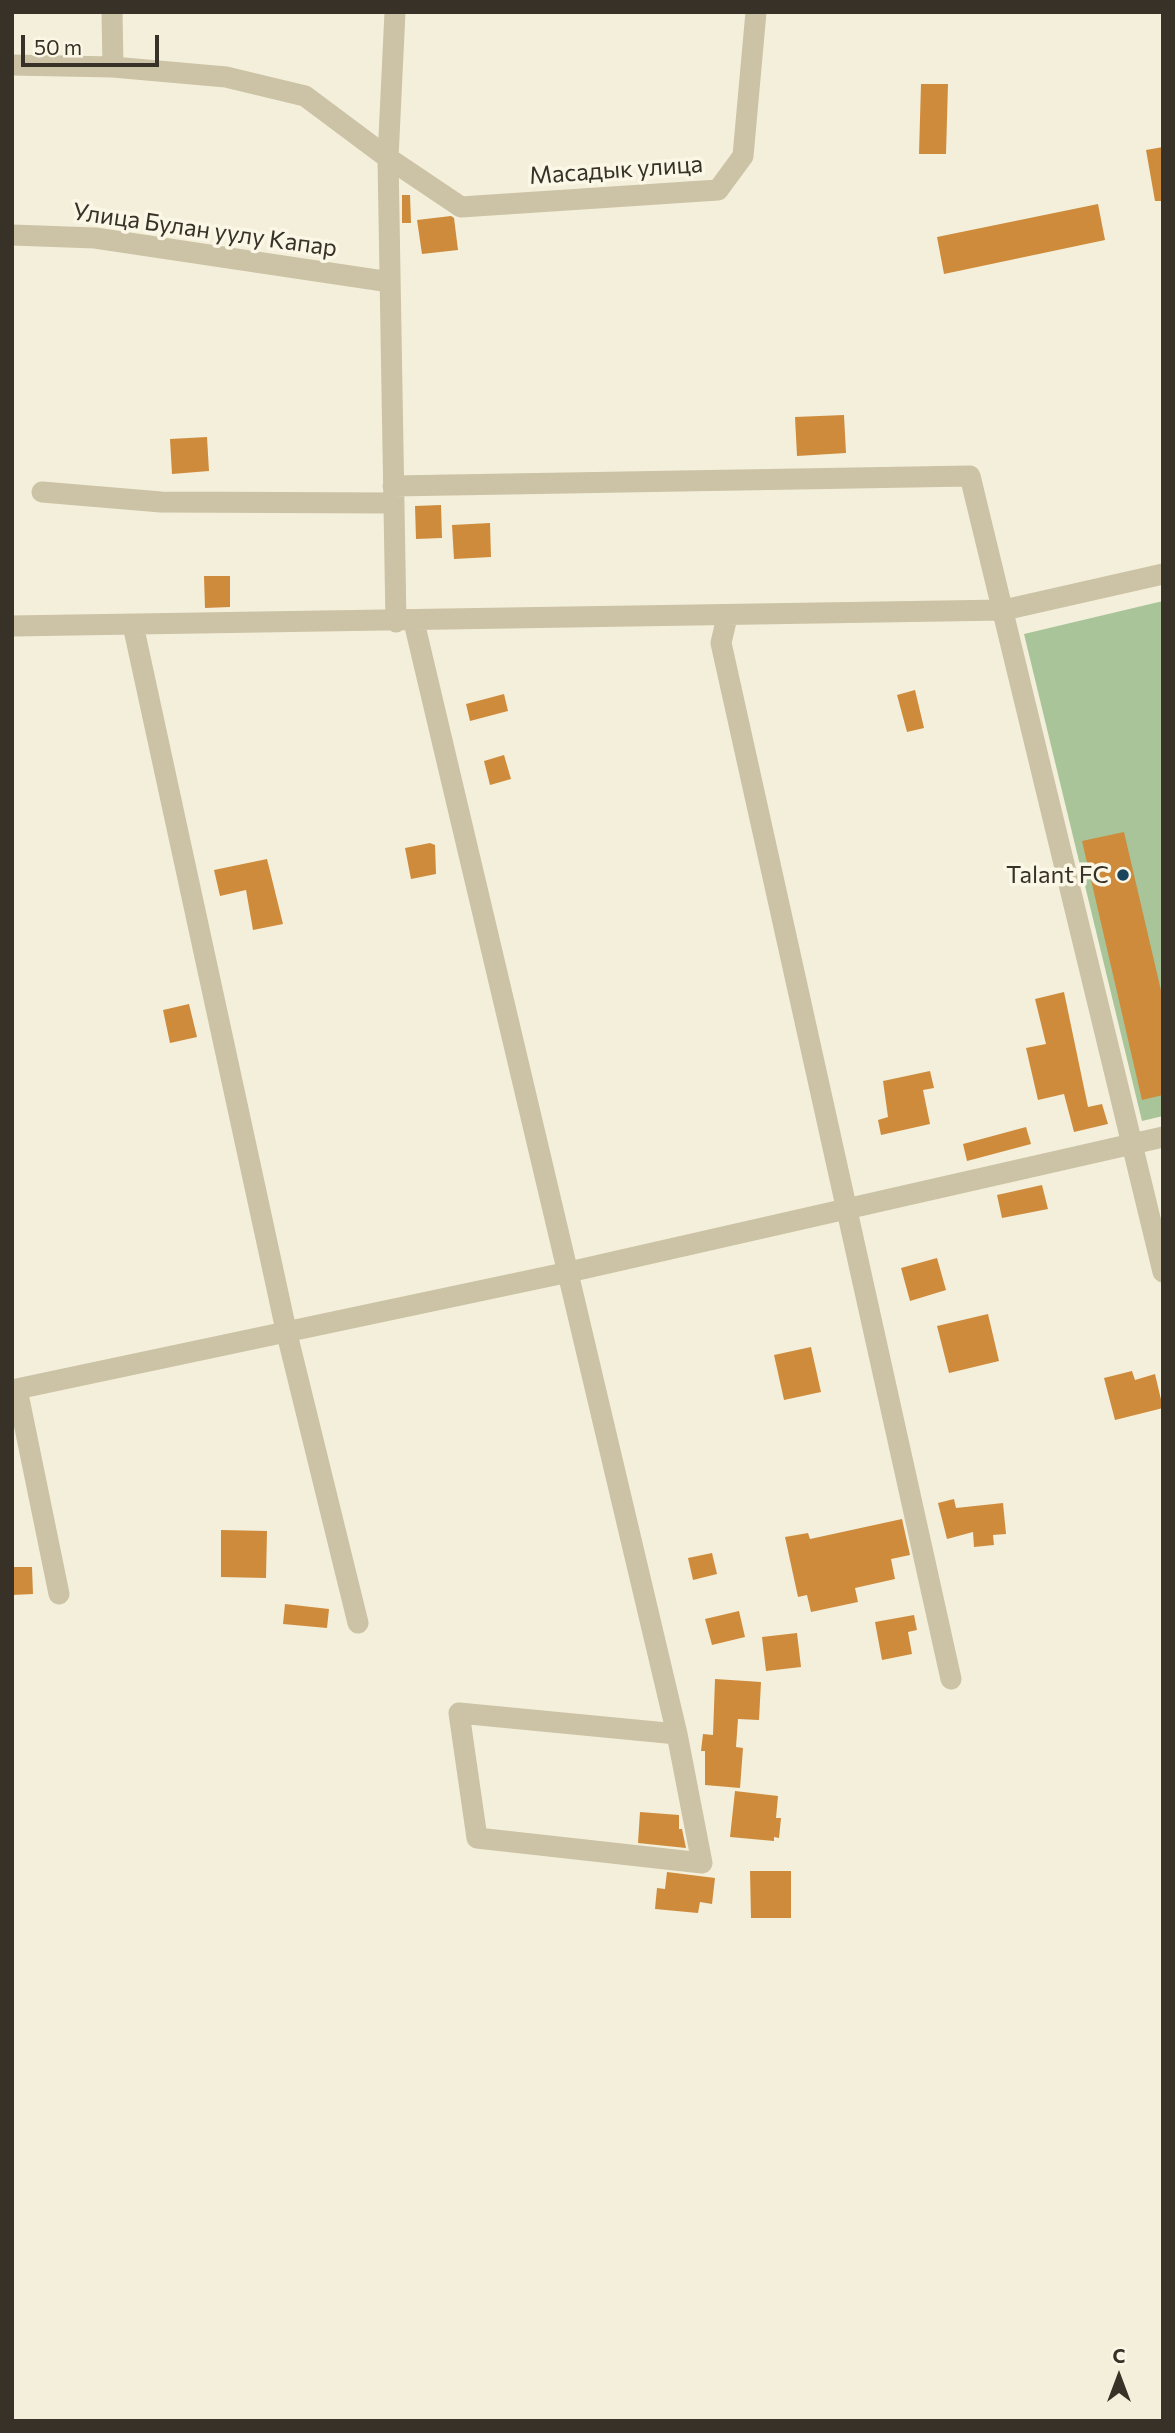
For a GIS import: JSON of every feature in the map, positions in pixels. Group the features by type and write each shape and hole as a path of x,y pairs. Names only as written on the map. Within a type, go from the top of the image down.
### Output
{"street":[{"path":"112,12 113,67"},
{"path":"395,12 388,158 393,494 405,622 569,1272 677,1734 702,1863 477,1838 459,1713 677,1734"},
{"name":"Масадык улица","path":"388,158 461,206 718,190 743,156 756,12"},
{"path":"12,65 113,67 226,77 305,96 388,158"},
{"name":"Улица Булан уулу Капар","path":"12,235 95,238 390,282"},
{"path":"42,492 160,502 970,476 1163,1272"},
{"path":"12,626 727,617 1004,610 1163,574"},
{"path":"727,617 721,643 951,1679"},
{"path":"132,625 286,1330 358,1623"},
{"path":"59,1594 14,1390 286,1330 569,1272 1163,1137"}],"green space":[{"name":"Talant FC","path":"1163,601 1163,1116 1142,1121 1024,634"}],"building":[{"path":"921,84 948,84 946,154 919,154"},
{"path":"1163,147 1163,201 1155,201 1146,150"},
{"path":"402,195 410,195 411,223 402,223"},
{"path":"1098,204 1105,240 944,274 937,237"},
{"path":"451,216 454,218 458,250 422,254 417,220"},
{"path":"844,415 846,453 797,456 795,417"},
{"path":"207,437 209,471 172,474 170,439"},
{"path":"441,505 442,538 416,539 415,506"},
{"path":"490,523 491,557 454,559 452,525"},
{"path":"204,576 230,576 230,607 205,608"},
{"path":"915,690 924,728 907,732 897,695"},
{"path":"504,694 508,711 470,721 466,704"},
{"path":"504,755 511,779 490,785 484,761"},
{"path":"1124,832 1163,999 1163,1095 1142,1100 1082,841"},
{"path":"430,843 435,845 436,874 411,879 405,848"},
{"path":"267,859 283,924 253,930 246,890 220,896 214,870"},
{"path":"1064,992 1088,1107 1102,1104 1108,1124 1074,1132 1064,1094 1038,1100 1026,1048 1046,1044 1035,999"},
{"path":"189,1004 197,1037 170,1043 163,1010"},
{"path":"930,1071 934,1088 923,1090 930,1124 881,1135 878,1120 888,1117 883,1081"},
{"path":"1026,1127 1031,1144 967,1161 963,1144"},
{"path":"1042,1185 1048,1209 1002,1218 997,1195"},
{"path":"937,1258 946,1290 910,1301 901,1268"},
{"path":"988,1314 999,1361 949,1373 937,1326"},
{"path":"811,1347 821,1392 784,1400 774,1355"},
{"path":"1132,1371 1135,1380 1155,1374 1163,1408 1115,1420 1104,1378"},
{"path":"954,1499 956,1508 1003,1503 1006,1534 993,1535 994,1545 974,1547 973,1532 947,1539 938,1503"},
{"path":"902,1519 910,1555 891,1559 895,1579 855,1588 858,1602 811,1612 807,1595 798,1597 785,1537 808,1533 810,1539"},
{"path":"221,1530 267,1531 266,1578 221,1577"},
{"path":"712,1553 717,1574 693,1580 688,1558"},
{"path":"12,1567 32,1567 33,1594 12,1595"},
{"path":"285,1604 329,1609 327,1628 283,1624"},
{"path":"739,1611 745,1637 712,1645 705,1619"},
{"path":"914,1615 917,1630 908,1632 912,1654 882,1660 875,1622"},
{"path":"797,1633 801,1667 766,1671 762,1637"},
{"path":"715,1679 761,1682 759,1720 738,1719 736,1747 743,1748 740,1788 705,1785 705,1751 701,1751 703,1734 713,1735"},
{"path":"735,1791 778,1796 776,1818 781,1818 779,1838 774,1837 774,1841 730,1837"},
{"path":"640,1812 679,1815 679,1829 682,1829 686,1848 638,1843"},
{"path":"750,1871 791,1871 791,1918 751,1918"},
{"path":"667,1872 715,1878 712,1904 700,1902 698,1913 655,1909 657,1888 665,1889"}],"place":[{"name":"Talant FC","path":"1123,875"}]}
